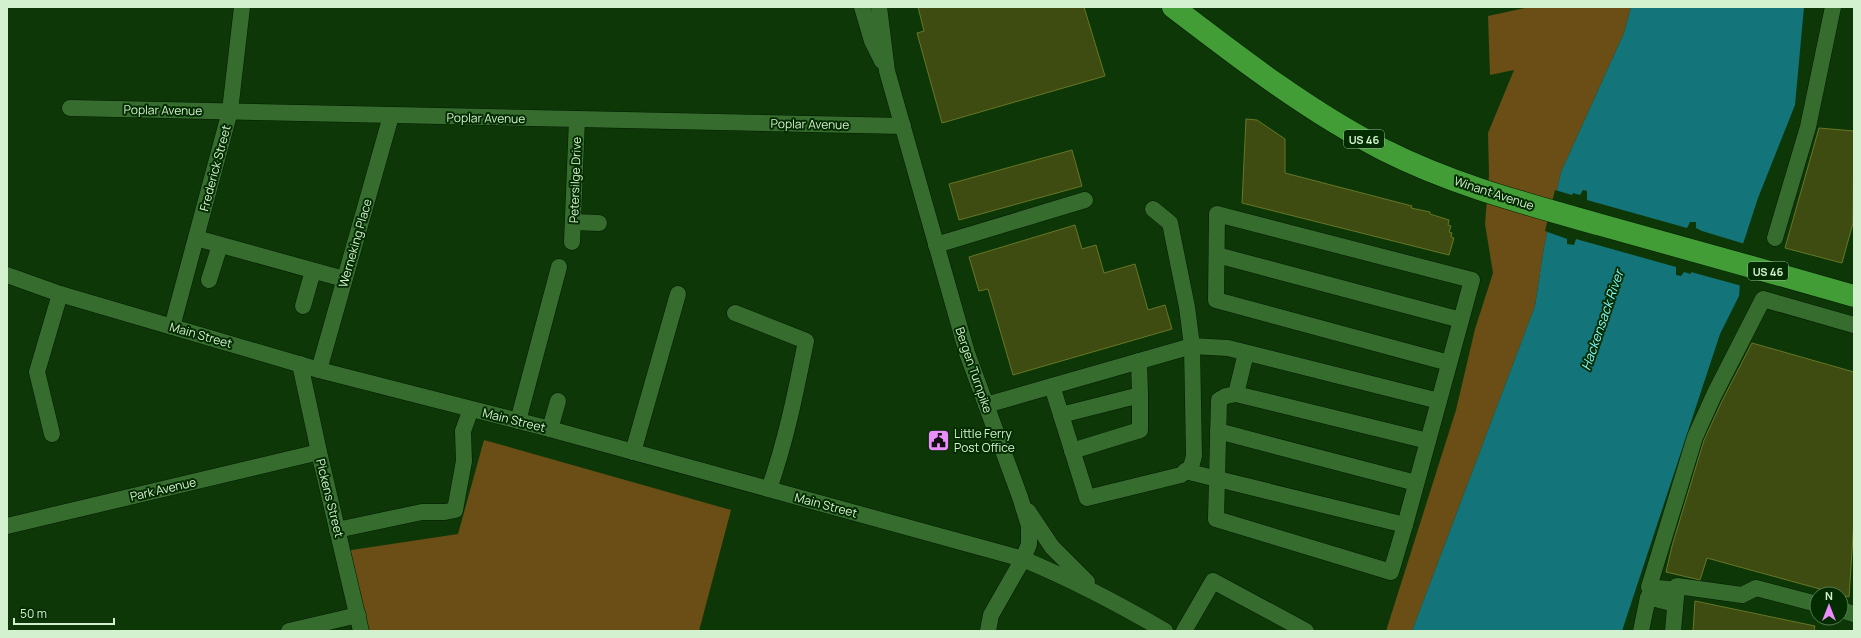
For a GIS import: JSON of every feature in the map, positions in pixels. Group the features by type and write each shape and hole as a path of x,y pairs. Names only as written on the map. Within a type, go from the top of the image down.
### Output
{"highway":[{"name":"Winant Avenue","path":"1173,7 1258,72 1316,111 1385,150 1429,170 1498,196 1854,296"}],"street":[{"name":"Frederick Street","path":"172,327 230,111 242,7"},
{"name":"Bergen Turnpike","path":"862,7 872,41 887,71"},
{"name":"Bergen Turnpike","path":"879,7 887,71 967,353 1020,497 1028,526 1028,544 1023,560 991,615 988,631"},
{"path":"1775,238 1808,127 1833,7"},
{"name":"Poplar Avenue","path":"70,108 903,126"},
{"name":"Werneking Place","path":"319,370 391,116"},
{"name":"Petersilge Drive","path":"572,242 577,119"},
{"path":"936,245 1085,200"},
{"path":"1052,386 1087,498 1181,474 1191,466 1194,456 1192,346 1187,307 1170,223 1154,210"},
{"path":"1428,441 1236,394 1226,396 1219,400 1216,519 1391,572 1405,525 1428,441 1449,363 1472,280 1217,214 1216,300 1449,363"},
{"path":"574,222 599,223"},
{"path":"196,238 344,280"},
{"path":"209,280 220,245"},
{"path":"1217,255 1461,320"},
{"path":"518,421 559,267"},
{"path":"303,306 313,271"},
{"name":"Main Street","path":"7,275 60,294 319,370 550,429 1023,560"},
{"path":"52,434 37,372 60,294"},
{"path":"633,452 678,294"},
{"path":"1676,597 1649,587 1695,437 1714,395 1763,299 1854,325"},
{"path":"735,313 806,341 795,395 769,490"},
{"path":"986,405 1192,346 1228,348 1439,400"},
{"path":"1236,394 1246,353"},
{"path":"1072,451 1140,430 1139,361"},
{"name":"Pickens Street","path":"300,364 337,530 362,631"},
{"path":"1061,415 1140,395"},
{"path":"550,429 558,401"},
{"path":"337,530 409,514 455,510 464,461 464,431 471,409"},
{"path":"1218,431 1416,484"},
{"name":"Park Avenue","path":"7,526 319,452"},
{"path":"1185,471 1405,525"},
{"path":"1020,497 1052,547 1075,571 1104,596"},
{"path":"1023,560 1062,576 1104,596 1165,631"},
{"path":"1184,631 1213,581 1306,631"},
{"path":"1673,631 1677,586 1742,595 1756,588 1809,602"},
{"path":"1641,631 1648,597 1676,597"},
{"path":"290,631 358,615"}],"shaded area":[{"path":"1529,7 1631,7 1624,33 1561,172 1544,247 1535,306 1412,631 1386,631 1456,410 1475,329 1493,273 1485,224 1489,175 1488,133 1514,70 1490,75 1488,16"},
{"path":"484,440 731,510 699,631 363,631 345,551 458,534"}],"water":[{"name":"Hackensack River","path":"1631,7 1804,7 1795,105 1758,198 1743,244 1739,296 1720,334 1622,631 1412,631 1535,306 1544,247 1561,172 1624,33"}],"pier":[{"path":"1555,190 1572,195 1573,193 1580,195 1583,190 1587,191 1587,200 1687,228 1690,222 1696,222 1696,228 1702,231 1745,244 1742,286 1691,272 1691,274 1684,272 1681,276 1676,275 1676,267 1576,239 1574,245 1567,244 1567,239 1545,231"}],"building":[{"path":"918,7 1084,7 1105,76 942,123 917,33 924,31"},
{"path":"1246,119 1257,120 1285,139 1285,173 1412,206 1411,208 1430,212 1430,214 1449,220 1448,225 1451,226 1449,232 1452,233 1451,237 1454,238 1449,255 1242,203"},
{"path":"1819,128 1854,131 1853,223 1842,263 1785,248"},
{"path":"1072,150 1082,186 959,220 949,184"},
{"path":"1075,225 1082,249 1096,245 1104,273 1135,264 1148,310 1165,305 1172,329 1013,375 988,289 979,291 969,257"},
{"path":"1752,343 1854,372 1854,521 1849,597 1849,586 1809,586 1707,558 1700,580 1666,572 1672,546 1704,440"},
{"path":"1695,601 1809,625 1809,626 1815,626 1814,631 1693,631"}],"place":[{"name":"Little Ferry Post Office","path":"939,440"}]}
